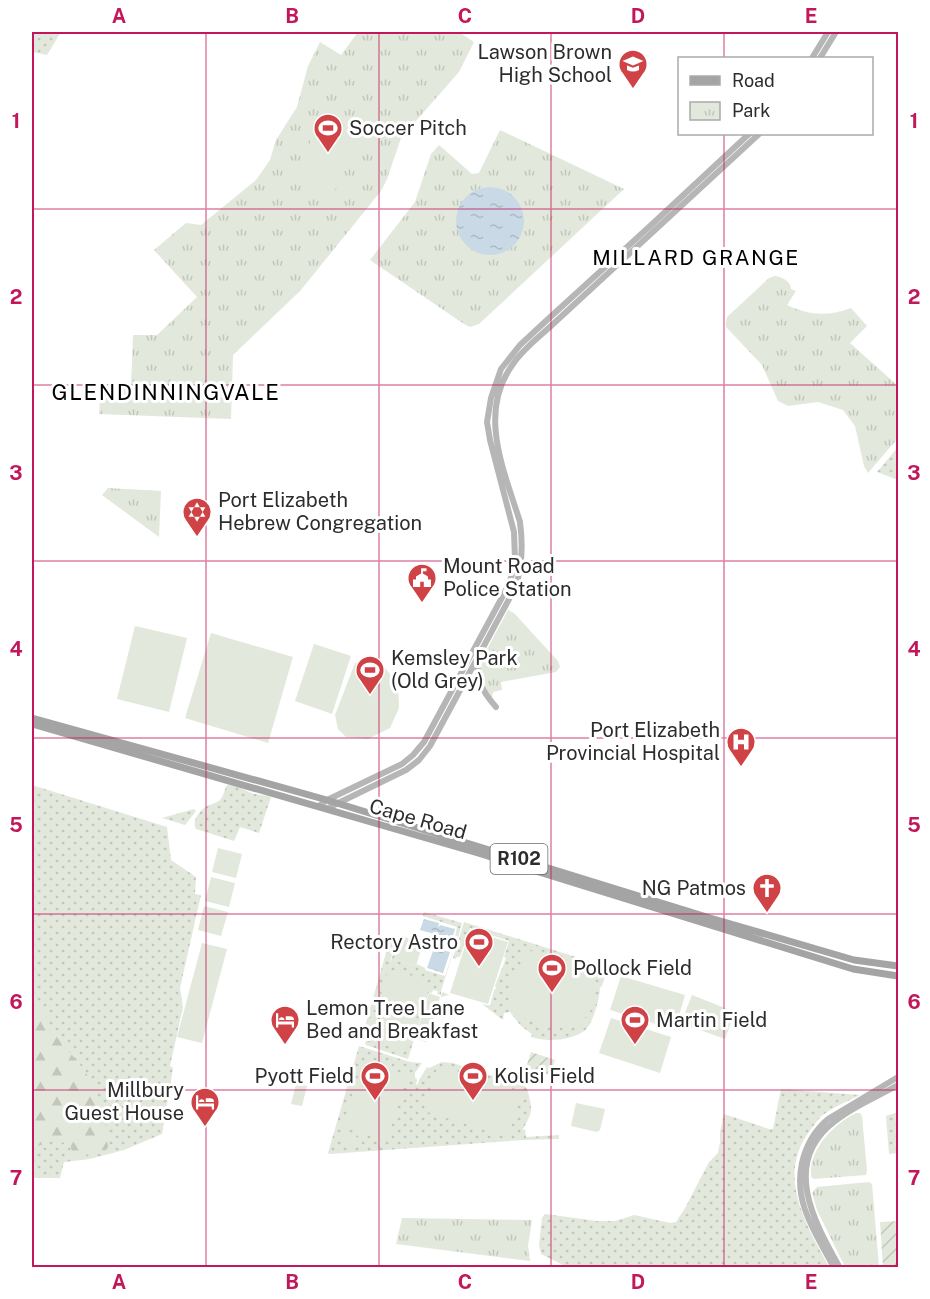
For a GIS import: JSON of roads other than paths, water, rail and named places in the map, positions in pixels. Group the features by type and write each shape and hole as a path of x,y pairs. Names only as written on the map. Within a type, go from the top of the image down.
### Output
{"main road":[{"path":"813,57 828,32"},
{"path":"821,57 836,32"},
{"path":"704,180 748,135"},
{"path":"323,808 327,800 402,764 424,742 503,595 512,571 515,546 513,524 489,440 487,422 490,398 501,369 520,345 704,180 758,135"},
{"path":"323,808 406,770 419,760 430,746 478,653 508,602 522,560 520,522 495,432 495,413 502,383 520,355 632,246"},
{"path":"478,653 479,683 496,707"},
{"name":"Cape Road","path":"32,718 327,800 854,960 898,966"},
{"name":"Cape Road","path":"32,724 478,853 853,969 898,976"},
{"path":"840,1268 811,1210 802,1185 800,1170 807,1145 822,1124 835,1114 898,1077"},
{"path":"834,1268 806,1213 800,1195 809,1157 824,1131 836,1120 898,1085"}],"water":[{"path":"490,187 503,190 514,197 521,208 524,221 521,234 514,245 503,252 490,255 477,252 466,245 459,234 456,221 459,208 466,197 477,190"},
{"path":"424,919 439,923 438,928 440,925 455,929 452,939 420,930"},
{"path":"434,948 450,952 443,973 427,968"}],"place":[{"name":"Lawson Brown High School","path":"633,90"},
{"name":"Soccer Pitch","path":"328,154"},
{"name":"Port Elizabeth Hebrew Congregation","path":"197,538"},
{"name":"Mount Road Police Station","path":"422,604"},
{"name":"Kemsley Park (Old Grey)","path":"370,696"},
{"name":"Port Elizabeth Provincial Hospital","path":"741,768"},
{"name":"NG Patmos","path":"767,914"},
{"name":"Rectory Astro","path":"479,968"},
{"name":"Pollock Field","path":"552,994"},
{"name":"Lemon Tree Lane Bed and Breakfast","path":"285,1046"},
{"name":"Martin Field","path":"635,1046"},
{"name":"Pyott Field","path":"375,1102"},
{"name":"Kolisi Field","path":"473,1102"},
{"name":"Millbury Guest House","path":"205,1128"}],"district":[{"name":"MILLARD GRANGE","path":"696,258"},
{"name":"GLENDINNINGVALE","path":"166,392"}]}
